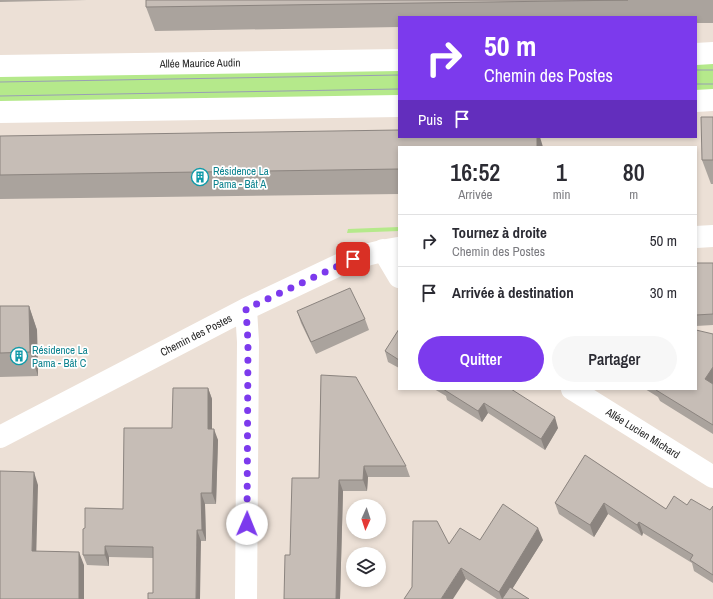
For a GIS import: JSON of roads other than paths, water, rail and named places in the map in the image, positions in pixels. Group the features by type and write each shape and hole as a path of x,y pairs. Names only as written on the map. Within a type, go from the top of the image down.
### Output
{"street":[{"path":"697,54 713,53"},
{"name":"Allée Maurice Audin","path":"0,66 398,60"},
{"path":"697,101 713,100"},
{"path":"0,112 398,106"},
{"path":"697,237 713,236"},
{"path":"391,249 398,274"},
{"name":"Chemin des Postes","path":"0,437 246,309 346,262 391,249"},
{"path":"246,309 248,342 246,599"},
{"name":"Allée Lucien Michard","path":"574,390 713,477"}],"tram line":[{"path":"697,70 713,70"},
{"path":"0,82 398,75"},
{"path":"697,84 713,84"},
{"path":"0,96 398,89"}],"place":[{"name":"Résidence La Pama - Bât A","path":"200,177"},
{"name":"Résidence La Pama - Bât C","path":"19,356"}]}
